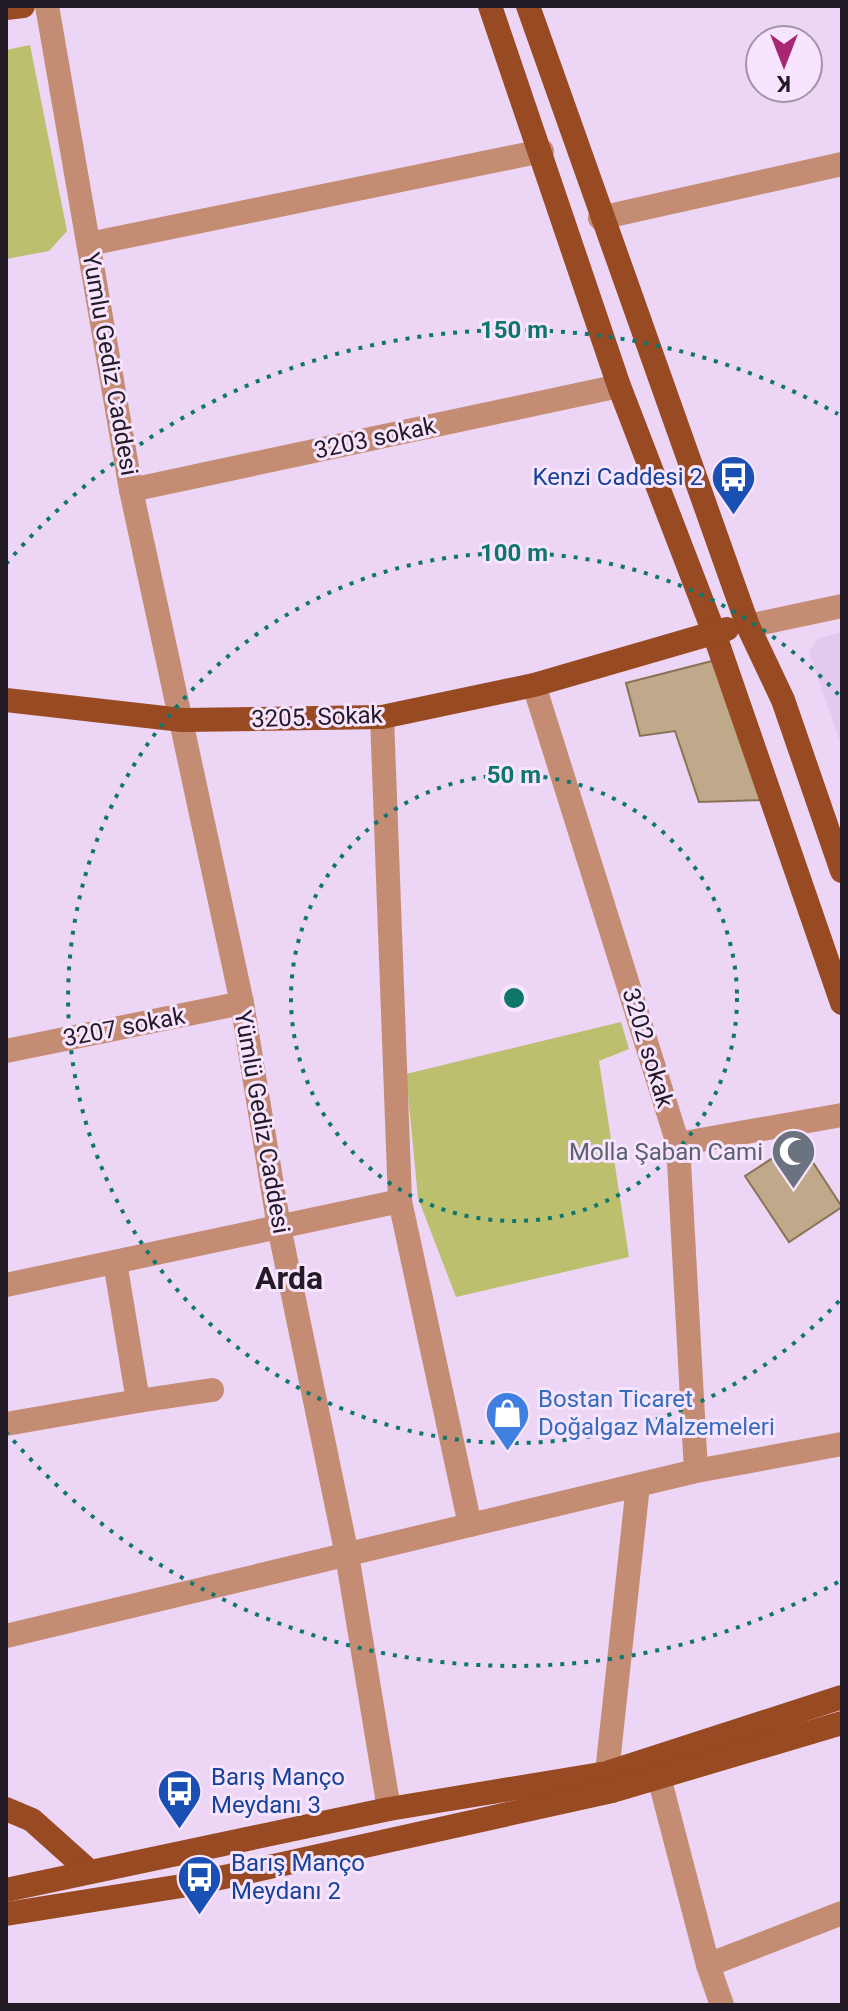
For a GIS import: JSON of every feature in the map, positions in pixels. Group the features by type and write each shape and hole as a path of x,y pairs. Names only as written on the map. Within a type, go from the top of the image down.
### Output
{"main road":[{"path":"6,8 23,6"},
{"path":"490,6 542,151 619,386 713,630 842,1003"},
{"path":"528,6 600,218 748,626 783,700 842,871"},
{"name":"3205. Sokak","path":"6,700 182,720 382,717 534,685 713,630 748,626"},
{"path":"657,1768 842,1697"},
{"path":"6,1914 188,1885 842,1723"},
{"path":"6,1890 389,1809 609,1782"},
{"path":"6,1809 32,1820 90,1872"}],"street":[{"name":"Yumlu Gediz Caddesi","path":"47,6 131,490 182,720"},
{"path":"89,244 542,151"},
{"path":"600,218 842,164"},
{"name":"3203 sokak","path":"131,490 619,386"},
{"path":"748,626 842,606"},
{"name":"3202 sokak","path":"534,685 678,1144 696,1471"},
{"path":"382,717 400,1201 470,1525"},
{"name":"Yümlü Gediz Caddesi","path":"182,720 242,1003 279,1227 347,1555 389,1809"},
{"name":"3207 sokak","path":"6,1051 242,1003"},
{"path":"678,1144 842,1115"},
{"path":"6,1285 400,1201"},
{"path":"115,1262 138,1401"},
{"path":"6,1424 212,1390"},
{"path":"6,1636 696,1471 842,1444"},
{"path":"609,1782 638,1485"},
{"path":"657,1768 708,1965 722,2005"},
{"path":"708,1965 842,1913"}],"shaded area":[{"path":"842,632 842,748 809,652 819,638"}],"green space":[{"path":"30,45 67,231 49,251 6,259 6,50"},
{"path":"621,1022 629,1049 599,1061 629,1257 456,1297 418,1198 406,1074"}],"building":[{"path":"716,660 762,800 699,802 675,731 640,736 626,683"},
{"name":"Molla Şaban Cami","path":"799,1141 842,1207 789,1242 745,1176"}],"place":[{"name":"Kenzi Caddesi 2","path":"734,516"},
{"name":"Molla Şaban Cami","path":"794,1191"},
{"name":"Bostan Ticaret Doğalgaz Malzemeleri","path":"507,1452"},
{"name":"Barış Manço Meydanı 3","path":"180,1830"},
{"name":"Barış Manço Meydanı 2","path":"200,1916"}],"district":[{"name":"Arda","path":"289,1278"}]}
